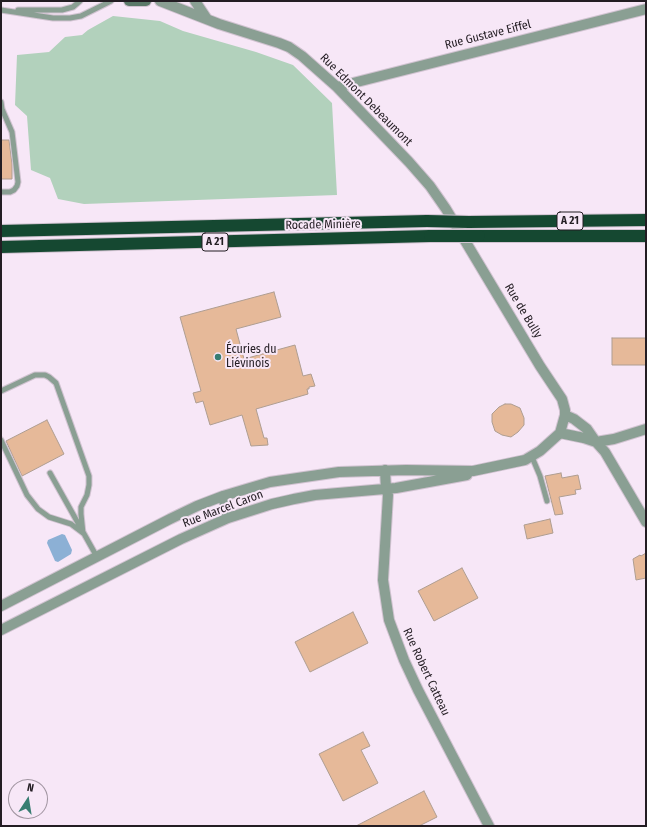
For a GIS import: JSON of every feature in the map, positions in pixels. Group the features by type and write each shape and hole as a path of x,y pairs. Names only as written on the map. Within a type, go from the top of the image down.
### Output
{"highway":[{"name":"Rocade Minière","path":"1,231 427,221 646,220"},
{"name":"Rocade Minière","path":"1,247 430,236 646,236"}],"main road":[{"path":"129,1 146,1"}],"street":[{"name":"Rue Edmont Debeaumont","path":"160,1 219,24 289,47 302,56 337,87 430,186"},
{"path":"195,1 207,19"},
{"name":"Rue Gustave Eiffel","path":"337,87 646,9"},
{"name":"Rue de Bully","path":"430,186 446,209 540,366 562,399 565,415"},
{"path":"646,429 614,439 596,442 560,433 565,415 574,419 587,429 596,442 605,452 646,522"},
{"name":"Rue Marcel Caron","path":"1,606 197,506 223,496 270,482 339,472 385,470 473,471 525,460 532,457 547,446 560,433"},
{"name":"Rue Robert Catteau","path":"385,470 388,511 382,580 389,620 404,660 418,690 489,826"},
{"name":"Rue Marcel Caron","path":"1,630 181,538 228,518 272,504 294,499 415,485 469,475 473,471"},
{"path":"223,496 228,518"}],"lane":[{"path":"80,1 73,7 62,10 1,10 46,17 70,18 81,16 112,1"},
{"path":"1,102 2,109 12,132 18,182 14,190 10,192 1,192"},
{"path":"1,391 35,375 45,375 56,384 88,476 89,485 87,495 81,507 83,533"},
{"path":"1,440 27,495 38,509 49,517 71,524 83,533"},
{"path":"532,457 540,476 547,501"},
{"path":"50,473 97,557"}],"green space":[{"path":"113,16 160,21 183,31 256,52 293,65 332,103 337,195 84,204 58,199 50,178 31,170 27,116 15,105 17,55 49,52 65,37 82,35"}],"water":[{"path":"62,534 65,535 72,550 71,554 58,562 55,561 47,543 48,540"}],"building":[{"path":"1,140 9,140 12,179 1,179"},
{"path":"274,292 281,317 236,329 244,359 295,345 303,376 311,374 315,386 307,389 308,394 256,409 264,438 267,438 268,445 251,446 242,415 210,425 203,401 196,403 193,393 201,391 180,317"},
{"path":"612,338 646,338 646,365 612,365"},
{"path":"505,404 511,404 520,408 524,418 524,425 511,437 502,435 495,431 492,422 492,414 499,407"},
{"path":"47,420 64,454 22,476 6,441"},
{"path":"561,473 562,478 578,475 581,489 575,490 576,494 559,497 563,514 555,515 545,476"},
{"path":"550,519 553,533 527,539 524,525"},
{"path":"646,553 646,578 636,580 633,559"},
{"path":"462,568 478,598 434,621 418,591"},
{"path":"353,612 368,643 310,672 295,642"},
{"path":"363,732 370,746 361,750 378,783 343,801 319,754"},
{"path":"424,791 437,817 419,826 356,826"}],"place":[{"name":"Écuries du Liévinois","path":"218,357"}]}
